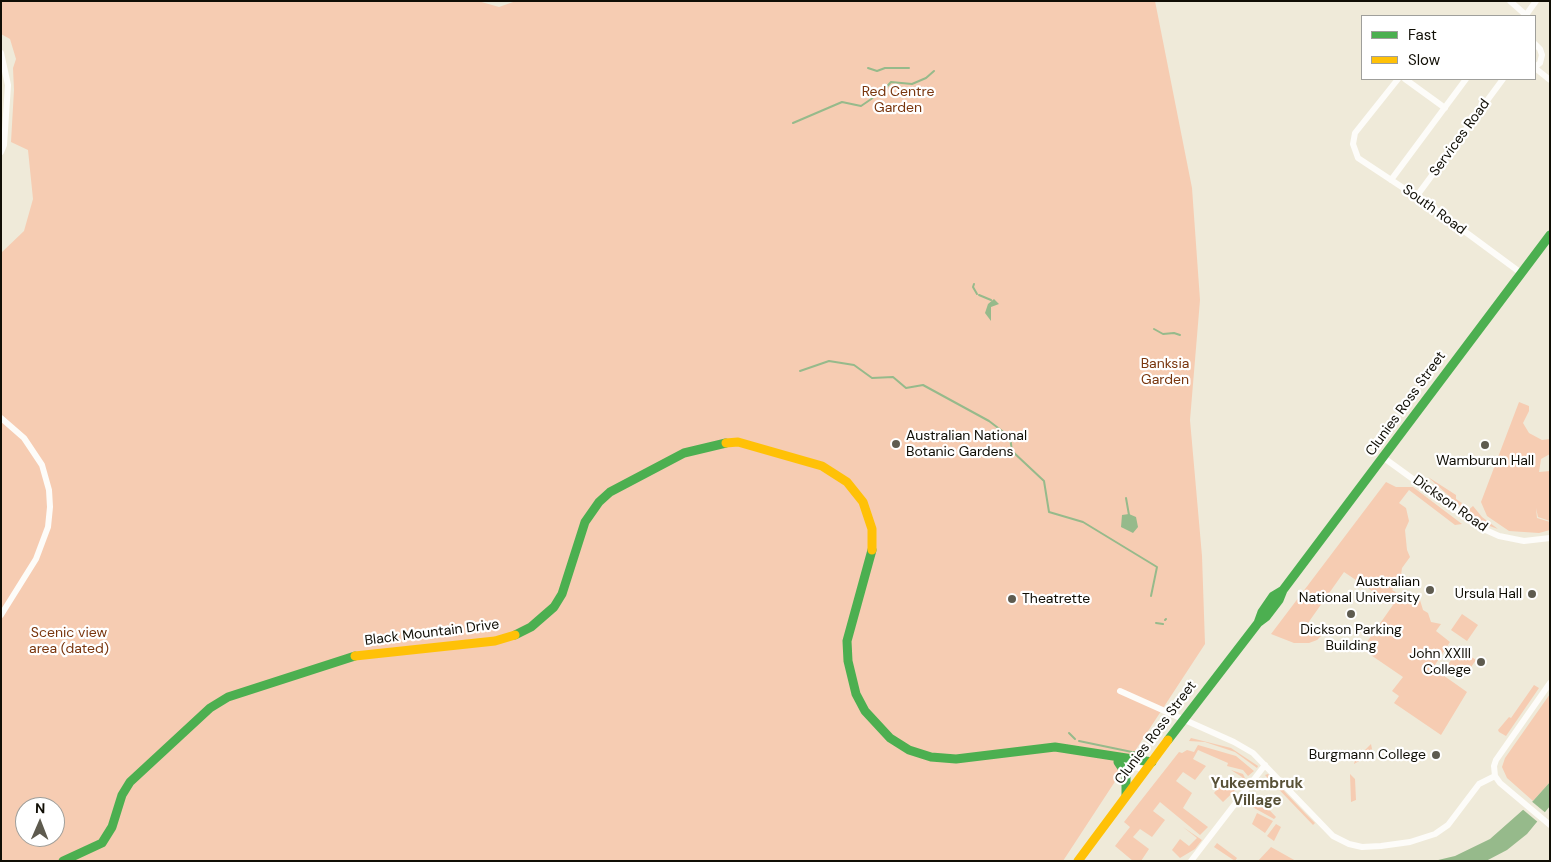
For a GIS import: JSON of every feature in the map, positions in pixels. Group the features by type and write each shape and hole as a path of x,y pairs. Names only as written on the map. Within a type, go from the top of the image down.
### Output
{"street":[{"path":"1510,1 1526,15 1536,1"},
{"path":"1536,45 1542,55 1536,67"},
{"path":"1,53 8,85 4,145 1,152"},
{"path":"1542,55 1550,61"},
{"path":"1536,69 1550,80"},
{"name":"South Road","path":"1397,80 1355,134 1353,144 1358,158 1416,197 1520,274"},
{"path":"1406,80 1445,108"},
{"path":"1391,180 1465,80"},
{"name":"Services Road","path":"1416,197 1502,80"},
{"name":"Clunies Ross Street","path":"1078,861 1258,623 1266,618 1280,600 1283,590 1550,235"},
{"path":"1,418 24,438 42,465 49,490 50,507 48,527 36,560 1,615"},
{"name":"Black Mountain Drive","path":"63,861 93,849 102,843 112,827 122,795 130,782 210,708 228,697 358,655 488,642 508,637 531,627 554,607 562,594 584,522 599,502 610,492 671,460 718,444 738,442 822,466 847,482 863,502 872,528 872,554 847,640 848,661 856,694 865,711 890,738 909,750 931,756 956,759 1055,747 1152,762"},
{"name":"Dickson Road","path":"1384,458 1479,527 1498,536 1524,541 1550,538"},
{"path":"1547,822 1495,776 1495,763 1550,683"},
{"path":"1120,691 1234,742 1253,753 1333,836 1349,844 1362,847 1410,842 1435,834 1448,825 1479,784 1495,776"},
{"name":"Black Mountain Drive","path":"1110,756 1118,762 1146,770"},
{"path":"1118,762 1124,769 1127,780 1125,798"},
{"path":"1191,861 1265,765"}],"green space":[{"path":"1,1 478,1 499,7 516,1 1155,1 1192,188 1200,300 1190,420 1202,556 1205,644 1063,861 1,861 1,253 24,231 33,199 28,150 11,142 14,90 13,68 16,59 10,39 1,34"},
{"path":"1519,402 1529,406 1529,411 1523,423 1529,433 1542,440 1550,439 1550,454 1541,459 1539,472 1550,471 1550,521 1538,517 1536,508 1537,518 1550,522 1550,530 1539,533 1509,531 1487,516 1481,502"},
{"path":"1428,477 1456,495 1456,499 1462,503 1460,506"},
{"path":"1386,482 1396,487 1413,487 1462,524 1455,525 1409,490 1399,503 1406,508 1409,521 1405,530 1407,550 1410,557 1402,568 1401,575 1392,590 1412,601 1419,597 1423,610 1428,613 1431,622 1441,624 1436,631 1450,642 1433,668 1467,692 1441,735 1394,703 1399,696 1392,691 1403,677 1362,649 1393,605 1344,572 1308,623 1323,634 1317,640 1309,643 1294,643 1271,634"},
{"path":"1473,506 1482,517 1498,529 1487,525 1466,512"},
{"path":"1462,614 1478,625 1467,641 1451,630"},
{"path":"1459,648 1476,660 1464,677 1447,666"},
{"path":"1534,685 1539,688 1506,736 1499,732 1498,730 1509,717 1511,718"},
{"path":"1550,694 1550,782 1533,801 1507,778 1502,767 1505,758"},
{"path":"1191,738 1231,748 1258,766 1257,768 1235,752 1205,742 1189,741"},
{"path":"1371,744 1372,749 1366,757 1354,764 1355,760"},
{"path":"1198,745 1236,756 1254,771 1248,776 1243,770 1227,766 1228,763 1198,750 1193,759 1206,766 1195,780 1183,772 1176,781 1192,793 1183,808 1208,827 1200,835 1160,802 1153,811 1165,820 1152,837 1140,829 1133,837 1149,849 1141,861 1133,861 1115,846 1130,827 1124,822 1179,752 1182,753 1187,750 1194,752"},
{"path":"1231,770 1243,774 1246,780 1223,802 1214,793 1224,781 1236,786 1242,777"},
{"path":"1268,774 1315,823 1313,825 1265,775"},
{"path":"1350,774 1355,779 1356,800 1351,802"},
{"path":"1258,798 1276,817 1274,819 1247,804 1248,801 1255,802"},
{"path":"1257,813 1273,821 1265,833 1252,824"},
{"path":"1276,824 1281,827 1274,841 1267,836"},
{"path":"1183,827 1202,840 1195,849 1180,858 1172,850 1180,839 1189,846 1197,838"},
{"path":"1217,843 1237,858 1235,861 1214,847"},
{"path":"1271,847 1296,861 1258,861"}],"shaded area":[{"path":"994,299 999,304 991,307 991,321 985,313 988,304"},
{"path":"1129,514 1136,517 1138,527 1133,533 1121,527 1122,515"},
{"path":"1550,782 1550,806 1527,834 1507,850 1486,861 1434,861 1455,856 1490,839 1533,801"}],"pier":[{"path":"1530,800 1547,814 1539,823 1521,808"}],"waterway":[{"path":"868,68 877,71 885,68 909,68"},
{"path":"793,123 842,102 861,106 883,91 891,82 912,84 926,78 934,71"},
{"path":"974,284 973,287 977,294"},
{"path":"979,295 991,300"},
{"path":"1154,329 1163,334 1174,333 1180,335"},
{"path":"800,371 829,361 854,365 872,378 893,377 906,388 923,385 989,421 1010,437 1012,451 1044,481 1049,512 1083,522 1157,567 1151,596"},
{"path":"1126,498 1129,515"},
{"path":"1156,623 1163,624"},
{"path":"1069,733 1075,739"},
{"path":"1079,741 1132,752 1139,752 1148,748"}],"traffic: fast":[{"path":"1168,740 1258,623 1266,617 1279,600 1283,590 1550,235"},
{"path":"515,635 531,627 554,607 562,594 585,522 599,502 610,492 684,453 726,443"},
{"path":"872,550 847,641 848,661 856,694 865,711 890,738 909,750 931,757 956,759 1055,747 1152,762"},
{"path":"1258,623 1262,612 1273,596 1283,590"},
{"path":"63,861 102,843 112,827 122,795 130,782 210,708 228,697 355,656"},
{"path":"1118,762 1126,774 1126,795"}],"traffic: slow":[{"path":"726,443 738,442 822,466 847,482 863,502 872,529 872,550"},
{"path":"355,656 495,641 515,635"},
{"path":"1078,861 1168,740"}],"place":[{"name":"Australian National Botanic Gardens","path":"896,444"},
{"name":"Wamburun Hall","path":"1485,445"},
{"name":"Australian National University","path":"1430,590"},
{"name":"Ursula Hall","path":"1532,594"},
{"name":"Theatrette","path":"1012,599"},
{"name":"Dickson Parking Building","path":"1351,614"},
{"name":"John XXIII College","path":"1481,662"},
{"name":"Burgmann College","path":"1436,755"}],"district":[{"name":"Yukeembruk Village","path":"1257,792"}],"park label":[{"name":"Red Centre Garden","path":"898,100"},
{"name":"Banksia Garden","path":"1165,372"},
{"name":"Scenic view area (dated)","path":"69,642"}]}
